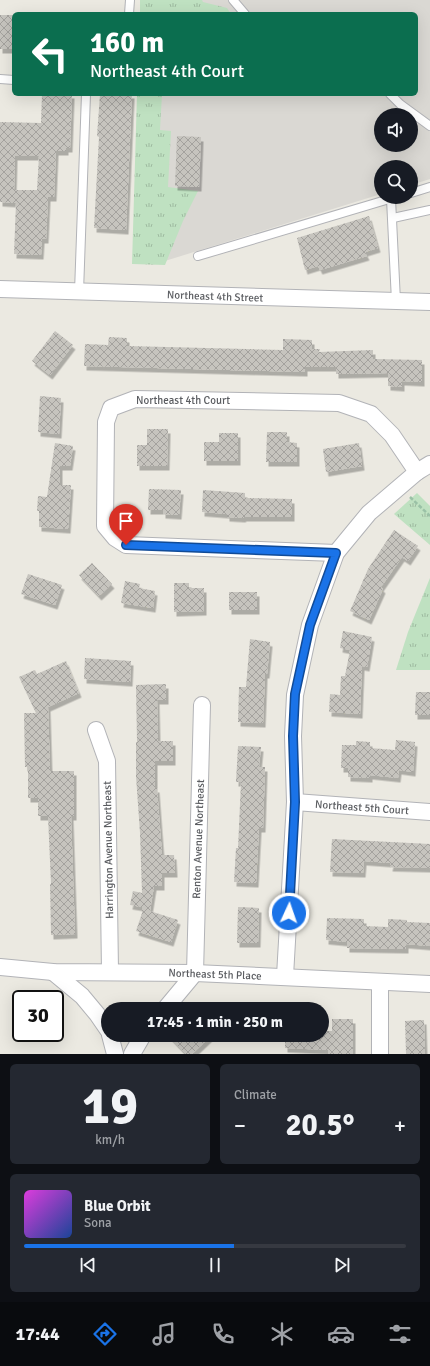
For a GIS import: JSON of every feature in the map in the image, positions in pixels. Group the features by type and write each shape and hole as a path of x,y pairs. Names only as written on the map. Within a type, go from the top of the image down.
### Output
{"street":[{"name":"Northeast 4th Street","path":"0,289 430,302"},
{"name":"Northeast 4th Court","path":"336,553 126,545 115,538 105,526 106,422 111,408 135,398 339,403 371,414 423,468"},
{"path":"285,976 295,802 293,736 295,694 310,625 336,553 369,513 423,468"},
{"name":"Renton Avenue Northeast","path":"195,973 202,705"},
{"name":"Harrington Avenue Northeast","path":"96,730 107,761 110,971"},
{"name":"Northeast 5th Court","path":"295,802 430,812"},
{"name":"Northeast 5th Place","path":"0,967 53,972 110,971 195,973 285,976 430,984"},
{"path":"53,972 82,996 101,1020"},
{"path":"171,1002 195,973"},
{"path":"380,982 380,1054"},
{"path":"112,1042 115,1054"},
{"path":"132,1054 139,1042"}],"lane":[{"path":"129,12 130,0"},
{"path":"233,0 243,12"},
{"path":"0,79 12,80"},
{"path":"79,292 86,96"},
{"path":"392,96 400,104 430,126"},
{"path":"418,191 430,187"},
{"path":"198,256 374,204"},
{"path":"394,204 396,301"},
{"path":"393,218 430,210"}],"path":[{"path":"400,486 411,499 430,516"}],"shaded area":[{"path":"161,0 430,0 430,179 418,183 418,160 374,160 374,196 152,265 158,96 418,96 418,12 160,12"}],"green space":[{"path":"140,0 202,0 203,2 227,8 230,12 140,12"},
{"path":"137,96 162,96 160,130 171,131 168,187 198,191 183,221 165,265 132,264"},
{"path":"417,493 430,506 430,545 394,514"},
{"path":"430,578 430,670 396,670 408,632"}],"building":[{"path":"0,15 12,15 12,49 0,49"},
{"path":"42,96 72,96 70,148 66,148 66,151 56,151 54,197 48,197 46,239 42,239 41,255 14,254 16,203 0,202 0,122 41,123","holes":["15,156 39,156 37,190 14,190"]},
{"path":"100,96 132,96 126,230 94,228 99,137 97,136"},
{"path":"177,136 201,137 199,187 175,186"},
{"path":"369,216 378,248 365,252 367,256 320,270 318,266 305,270 297,238"},
{"path":"55,331 73,345 50,375 32,361"},
{"path":"109,337 127,338 127,346 283,350 283,339 312,340 312,349 320,349 319,352 373,350 373,359 422,360 422,382 402,381 402,387 388,386 388,373 336,374 336,367 305,367 305,372 84,366 85,344 108,345"},
{"path":"40,396 61,398 59,434 38,432"},
{"path":"147,429 168,429 167,466 137,466 137,445 147,445"},
{"path":"267,432 287,432 287,442 297,443 297,462 266,462"},
{"path":"219,433 238,433 238,461 204,461 204,442 219,442"},
{"path":"55,443 73,446 70,466 60,466 60,485 71,485 68,529 39,527 39,511 37,511 38,496 47,497"},
{"path":"359,443 362,466 326,472 323,449"},
{"path":"149,489 181,490 179,515 163,514 163,510 148,510"},
{"path":"203,490 245,493 245,498 292,499 292,517 243,518 227,517 227,514 202,512"},
{"path":"394,530 418,546 408,561 402,557 381,587 383,589 369,620 350,611 368,569"},
{"path":"92,563 112,584 99,596 79,575"},
{"path":"28,574 62,585 55,605 21,594"},
{"path":"125,581 140,584 139,588 155,591 153,608 121,603"},
{"path":"174,583 189,583 189,588 204,588 204,611 174,612"},
{"path":"229,592 257,592 257,610 229,610"},
{"path":"343,631 372,637 367,667 362,666 360,714 329,712 330,694 340,695 341,676 345,676 350,650 340,648"},
{"path":"250,639 270,642 267,674 265,674 263,723 238,722 239,687 246,687"},
{"path":"85,658 131,661 130,682 84,679"},
{"path":"66,661 79,693 48,707 50,771 74,771 74,816 71,816 75,934 51,935 51,884 48,816 38,816 38,798 28,798 28,767 25,767 24,713 36,713 19,677 35,670 37,674"},
{"path":"166,684 166,700 157,700 158,741 173,741 173,761 155,761 155,788 157,788 162,855 174,855 175,873 162,873 162,886 154,886 150,911 178,920 171,942 136,931 142,913 142,907 130,905 133,891 142,893 136,776 136,685"},
{"path":"416,692 430,692 430,715 415,715"},
{"path":"396,740 415,742 413,772 399,770 398,778 370,775 370,778 348,777 348,768 341,768 342,745 356,745 356,741 370,742 370,748 395,750"},
{"path":"238,746 261,747 259,767 265,767 263,828 259,828 256,883 234,882 236,848 238,848 241,782 236,782"},
{"path":"332,839 430,844 430,868 390,867 391,863 364,861 363,873 330,872"},
{"path":"238,907 259,908 258,943 237,943"},
{"path":"327,918 364,919 364,926 388,927 388,919 430,923 430,946 406,944 406,949 347,948 347,942 326,940"},
{"path":"332,1019 353,1019 353,1054 328,1054 328,1050 285,1048 285,1042 329,1042 329,1031 332,1031"},
{"path":"424,1020 425,1054 406,1054 405,1021"},
{"path":"175,1042 205,1042 192,1054 186,1054"}],"route":[{"path":"126,545 336,553 310,625 295,694 293,736 295,802 289,913"}]}
